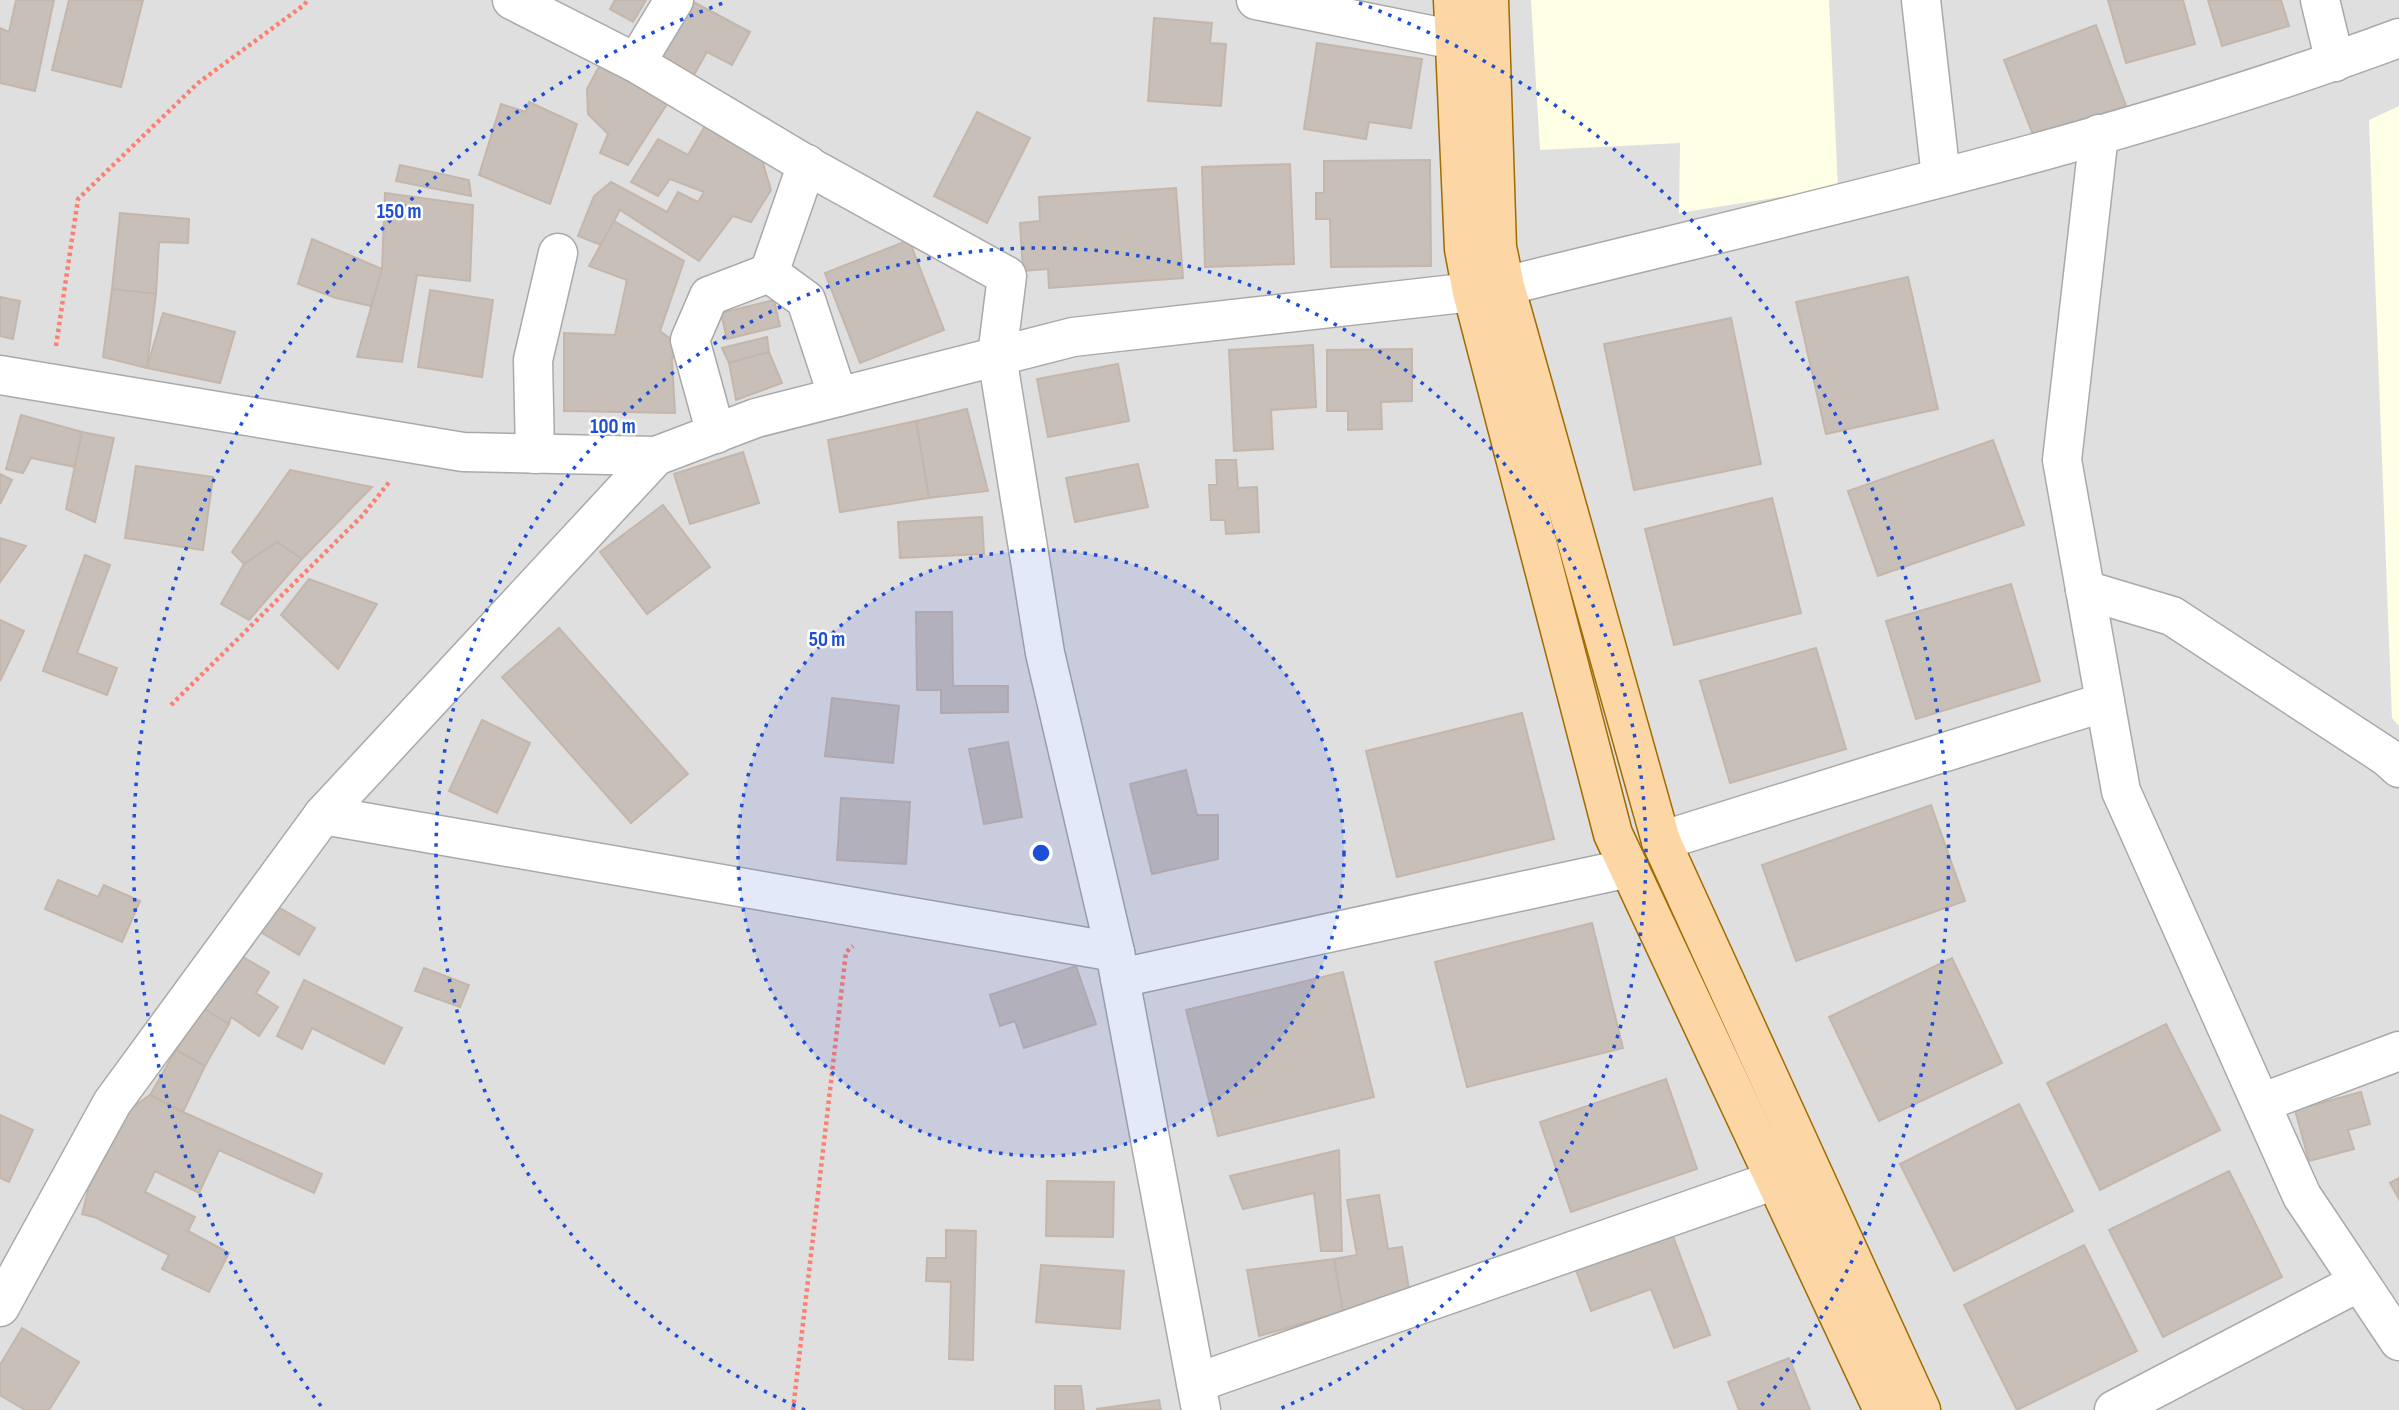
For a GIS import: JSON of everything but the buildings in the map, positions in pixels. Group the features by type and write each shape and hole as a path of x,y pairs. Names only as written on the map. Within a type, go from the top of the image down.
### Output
{"main road":[{"path":"1453,0 1464,249 1488,289 1661,841 1921,1410"},
{"path":"1489,0 1497,247 1488,289 1613,834 1883,1410"}],"street":[{"path":"512,0 636,63 807,164 1007,276 997,356 1045,653 1117,965 1199,1396 1775,1180"},
{"path":"636,63 674,0"},
{"path":"1256,0 1455,40"},
{"path":"1921,0 1941,177"},
{"path":"2320,0 2335,62"},
{"path":"0,374 463,452 656,456 756,418 1073,337 1488,289 1941,177 2099,135 2335,62 2399,38"},
{"path":"2099,135 2062,460 2121,791 2302,1196 2399,1341"},
{"path":"716,433 690,340 709,296 769,273 807,164"},
{"path":"535,454 533,360 558,253"},
{"path":"769,273 806,300 838,397"},
{"path":"0,1307 112,1104 323,815 656,456"},
{"path":"2085,590 2172,616 2387,757 2399,768"},
{"path":"1661,841 2105,702"},
{"path":"323,815 895,913 1117,965 1629,868"},
{"path":"2261,1104 2399,1051"},
{"path":"2114,1410 2359,1282"}],"path":[{"path":"50,382 78,199 198,83 308,0"},
{"path":"171,705 363,515 418,444"},
{"path":"793,1410 846,952 895,913"}],"shaded area":[{"path":"0,0 2399,0 2399,1410 0,1410"},
{"path":"1531,0 1829,0 1838,188 1679,213 1680,143 1540,150"},
{"path":"2399,106 2399,726 2392,718 2369,120"}]}
